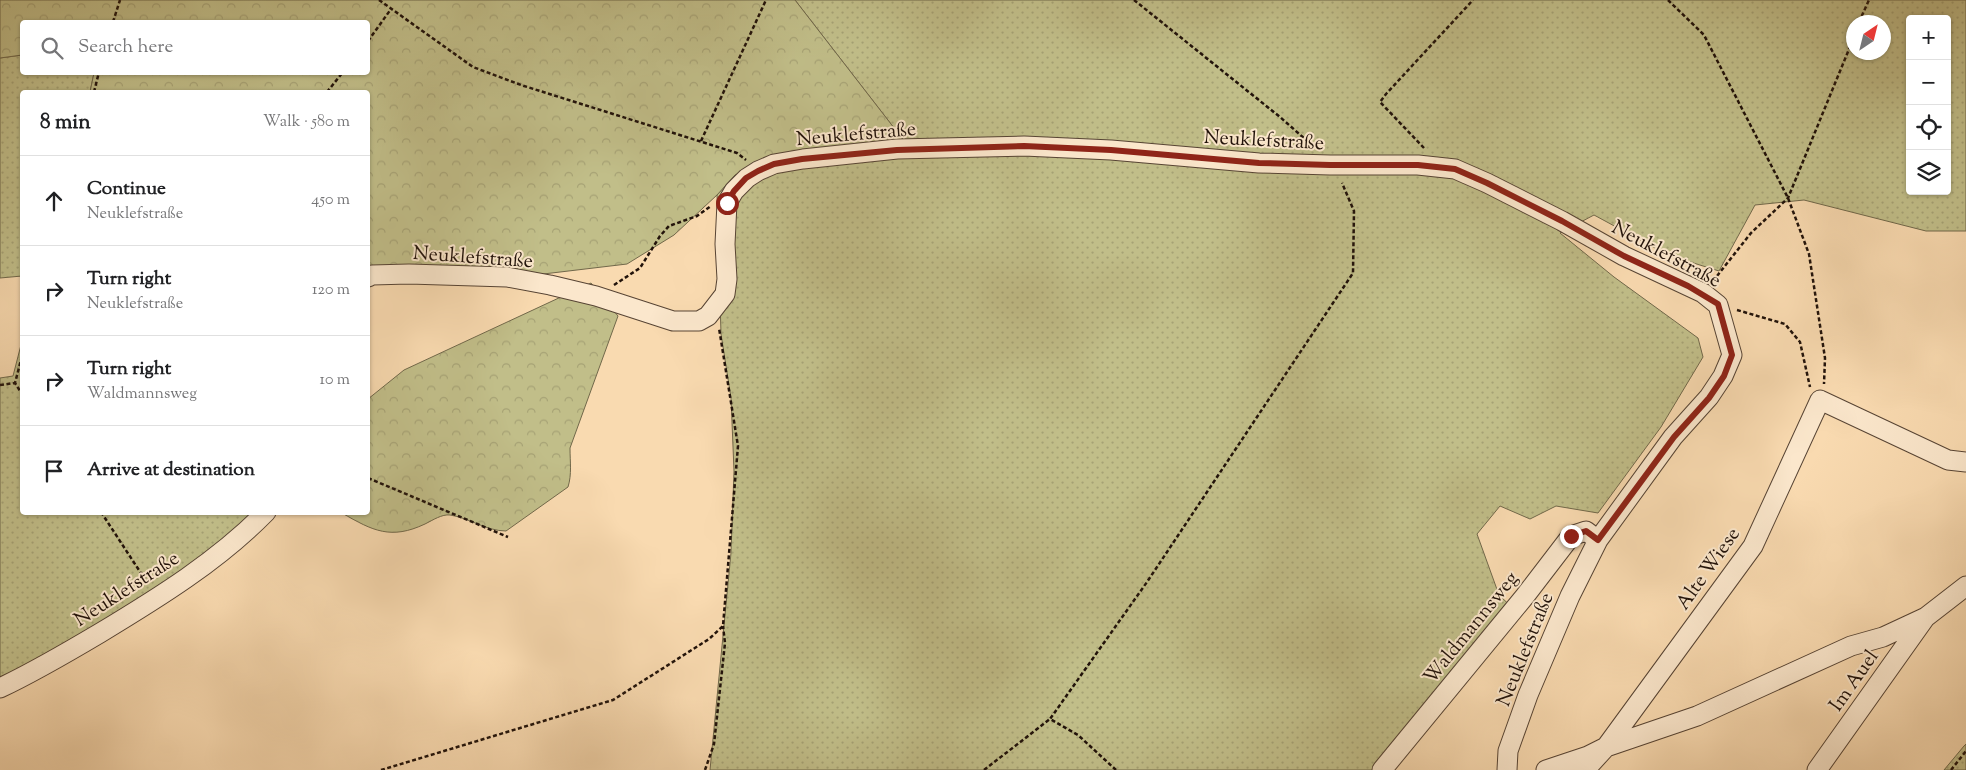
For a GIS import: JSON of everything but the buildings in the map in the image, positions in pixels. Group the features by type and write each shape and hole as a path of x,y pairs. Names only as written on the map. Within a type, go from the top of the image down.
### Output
{"street":[{"name":"Neuklefstraße","path":"370,276 409,274 507,277 550,284 596,296 673,321 699,321 708,316 725,294 727,278 725,244 727,203 734,191 746,178 774,164 802,159 897,150 1024,146 1111,150 1259,163 1418,165 1455,169 1562,221 1624,256 1703,293 1718,304 1732,355 1724,376 1709,398 1674,437 1598,540 1570,596 1528,695 1508,751 1507,770"},
{"path":"1820,400 1948,460 1966,462"},
{"name":"Alte Wiese","path":"1585,770 1606,747 1753,546 1820,400"},
{"name":"Neuklefstraße","path":"0,688 83,643 158,599 244,534 263,515"},
{"name":"Waldmannsweg","path":"1382,770 1525,596 1571,536 1586,531 1598,540"},
{"path":"1546,770 1697,716 1850,646 1883,637 1926,617 1966,586"},
{"name":"Im Auel","path":"1817,770 1926,617"},
{"path":"1499,770 1508,751"}],"path":[{"path":"114,20 120,0"},
{"path":"379,0 473,67 737,153 758,171"},
{"path":"701,141 766,0"},
{"path":"984,770 1050,718 1147,582 1353,273 1354,211 1345,188 1330,165 1314,147 1280,117 1134,0"},
{"path":"1443,167 1380,102 1473,0"},
{"path":"1668,0 1704,35 1788,198 1809,254 1820,318 1825,358 1824,387 1820,400"},
{"path":"1863,15 1868,0"},
{"path":"370,37 391,9"},
{"path":"1703,293 1751,233 1788,198 1846,57"},
{"path":"94,90 98,75"},
{"path":"329,90 341,75"},
{"path":"596,296 640,268 660,236 669,226 698,216 722,196 734,191"},
{"path":"1718,304 1785,324 1800,342 1809,385 1820,400"},
{"path":"705,770 714,744 725,643 723,626 738,446 721,329 708,316"},
{"path":"20,364 15,383 20,391"},
{"path":"0,385 15,383"},
{"path":"370,479 508,537"},
{"path":"103,515 158,599"},
{"path":"381,770 613,700 709,640 723,626"},
{"path":"1050,718 1078,735 1116,770"},
{"path":"1951,770 1966,751"}],"green space":[{"path":"0,0 795,0 908,146 772,159 735,175 717,195 674,235 627,264 535,275 370,277 370,90 90,90 94,75 370,75 370,20 20,20 20,55 0,58"},
{"path":"795,0 1966,0 1966,231 1926,231 1804,200 1755,205 1719,271 1668,255 1594,215 1560,233 1614,277 1698,338 1703,357 1661,427 1598,513 1556,506 1530,519 1500,506 1477,534 1499,595 1519,614 1392,770 710,770 731,553 734,471 731,398 721,334 717,195 735,175 772,159 908,146"},
{"path":"20,55 20,75 94,75 90,90 20,90 20,276 0,278 0,58"},
{"path":"591,283 618,316 570,448 568,487 506,531 492,529 457,517 444,515 413,529 392,532 373,529 346,515 370,515 370,397 404,370"},
{"path":"20,349 20,515 255,515 175,579 0,681 0,378 13,376"},
{"path":"1966,744 1966,770 1944,770 1964,746"}],"route":[{"path":"727,203 734,191 746,178 774,164 802,159 897,150 1024,146 1111,150 1259,163 1418,165 1455,169 1562,221 1624,256 1703,293 1718,304 1732,355 1724,376 1709,398 1674,437 1598,540 1586,531 1571,536"}]}
